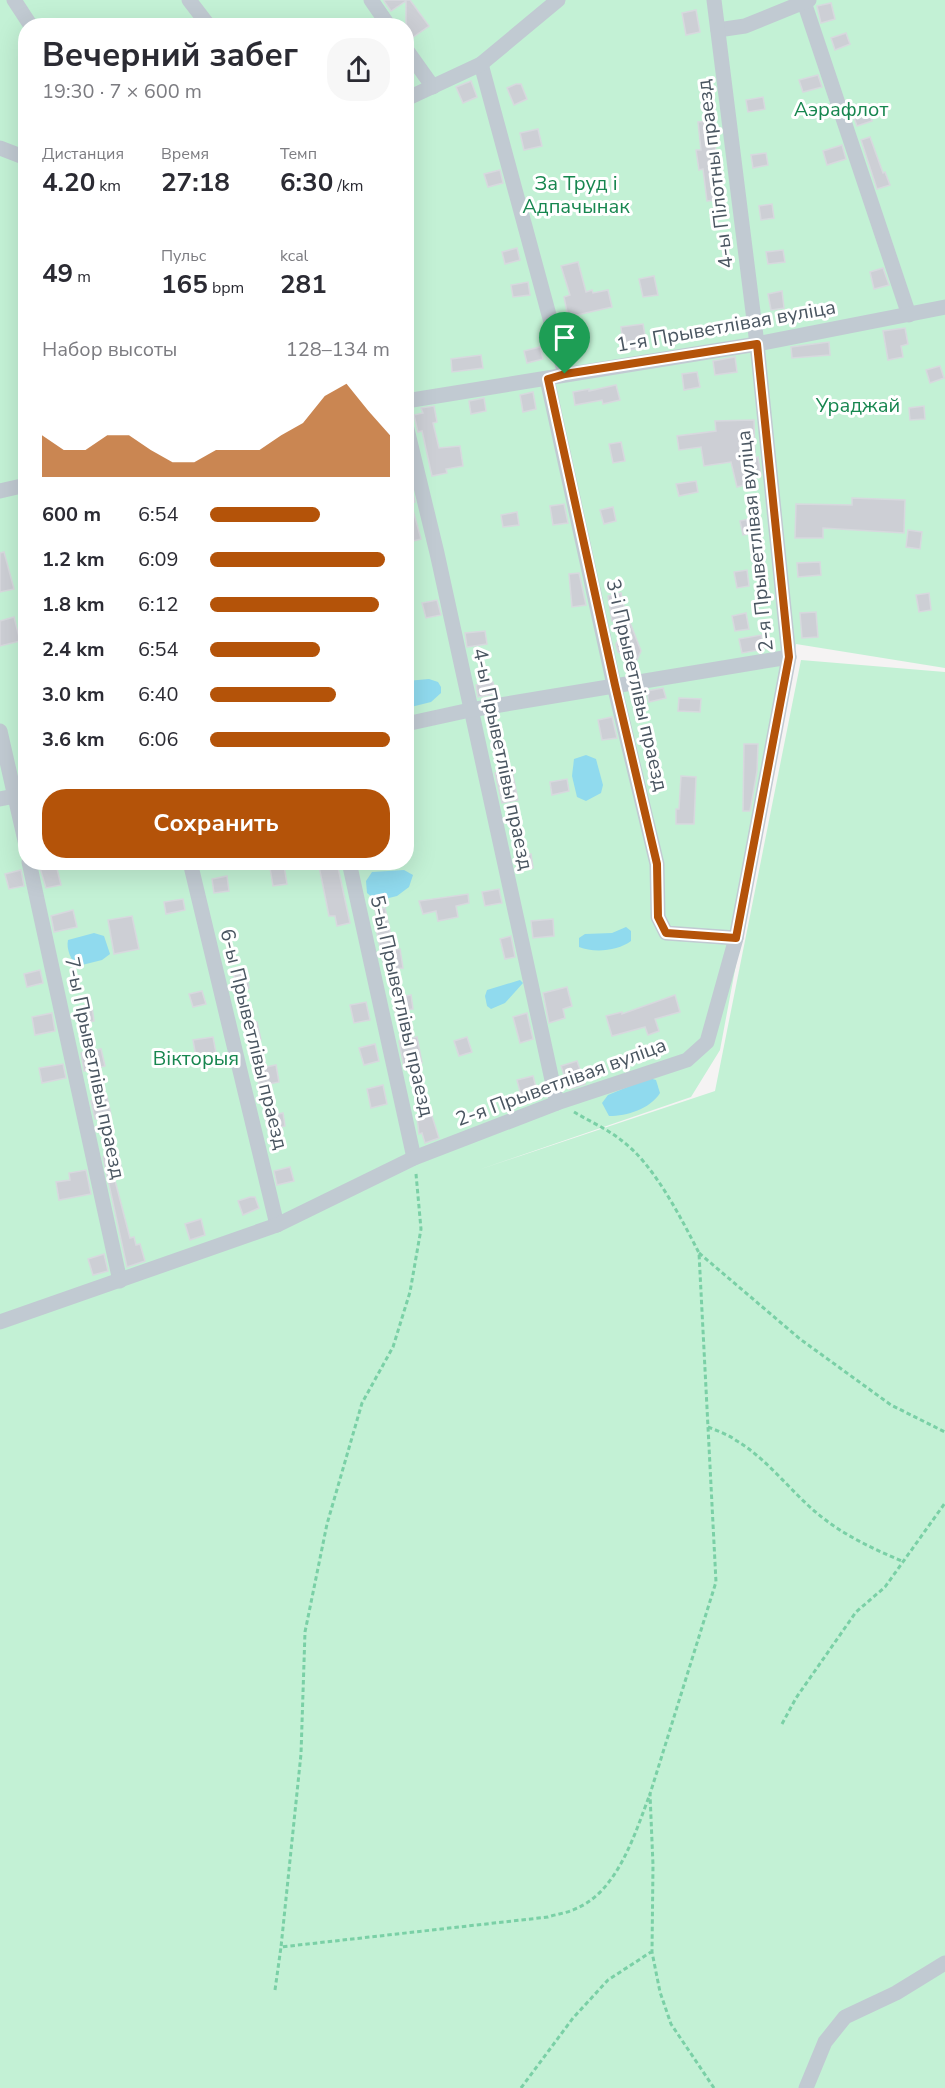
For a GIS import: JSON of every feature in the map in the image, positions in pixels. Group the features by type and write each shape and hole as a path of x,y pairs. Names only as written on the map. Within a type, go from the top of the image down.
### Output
{"street":[{"path":"14,0 26,18"},
{"path":"189,0 203,18"},
{"path":"371,0 383,18"},
{"name":"4-ы Пілотны праезд","path":"714,0 757,344"},
{"path":"414,96 481,64 556,1"},
{"path":"718,30 746,26 806,1 909,315"},
{"path":"414,60 434,87"},
{"path":"481,64 565,374"},
{"path":"0,148 18,155"},
{"name":"1-я Прыветлівая вуліца","path":"414,400 757,344 945,307"},
{"name":"2-я Прыветлівая вуліца","path":"0,1322 277,1225 414,1158 557,1103 687,1060 708,1042 736,938 789,657 757,344"},
{"name":"3-і Прыветлівы праезд","path":"548,379 657,864 658,917 666,933 736,938"},
{"name":"4-ы Прыветлівы праезд","path":"414,458 437,553 557,1103"},
{"path":"0,491 18,487"},
{"path":"414,722 470,710 789,657"},
{"path":"0,731 18,815"},
{"name":"7-ы Прыветлівы праезд","path":"31,870 120,1281"},
{"name":"6-ы Прыветлівы праезд","path":"192,870 277,1225"},
{"name":"5-ы Прыветлівы праезд","path":"351,870 414,1158"},
{"path":"806,2088 825,2042 845,2017 896,1993 945,1963"}],"path":[{"path":"557,1103 622,1141 649,1169 676,1209 699,1254 800,1339 891,1405 945,1432"},
{"path":"276,1990 302,1754 305,1632 327,1524 351,1437 362,1403 393,1347 410,1292 421,1229 414,1158"},
{"path":"281,1947 548,1917 577,1909 598,1894 626,1858 650,1794 716,1582 699,1254"},
{"path":"708,1427 737,1441 762,1460 803,1502 825,1520 871,1548 904,1562"},
{"path":"782,1724 795,1698 856,1612 885,1587 945,1503"},
{"path":"650,1794 653,1865 652,1952 660,1992 671,2024 691,2057 714,2088"},
{"path":"521,2088 573,2018 608,1980 652,1952"}],"green space":[{"path":"0,0 945,0 945,668 796,644 720,1050 691,1097 478,1170 715,1091 801,660 945,672 945,2088 0,2088"}],"water":[{"path":"429,679 438,682 441,693 431,702 414,706 414,680"},
{"path":"586,755 596,759 603,785 601,793 586,801 577,797 572,776 574,759"},
{"path":"404,870 413,875 409,887 397,896 377,901 367,893 366,881 372,872"},
{"path":"626,927 631,931 631,941 620,947 599,950 579,947 579,938 585,934 612,933"},
{"path":"94,933 104,936 110,954 102,960 78,966 70,954 68,940"},
{"path":"520,980 523,983 505,1003 491,1009 487,1006 485,996 487,990"},
{"path":"649,1078 656,1080 660,1093 656,1099 638,1110 623,1115 609,1116 602,1103 608,1095"}],"building":[{"path":"410,0 429,26 414,36 414,18 406,18 406,1 391,11 384,1"},
{"path":"831,3 835,19 821,23 817,6"},
{"path":"696,10 700,32 686,35 682,13"},
{"path":"846,33 850,44 835,50 831,38"},
{"path":"818,75 822,87 803,92 799,80"},
{"path":"471,81 477,97 463,103 456,87"},
{"path":"521,84 527,99 514,105 507,88"},
{"path":"763,97 765,109 748,112 746,100"},
{"path":"867,107 872,121 857,126 852,112"},
{"path":"712,121 722,199 707,201 703,169 699,170 696,150 701,150 698,122"},
{"path":"538,129 542,146 524,150 520,133"},
{"path":"870,137 883,173 885,172 890,185 877,189 861,140"},
{"path":"842,145 846,159 827,165 823,151"},
{"path":"766,153 768,165 753,168 751,155"},
{"path":"500,170 503,183 488,187 484,174"},
{"path":"772,204 774,218 761,220 759,206"},
{"path":"517,248 520,260 505,264 502,252"},
{"path":"783,250 785,262 768,264 766,252"},
{"path":"578,262 586,292 608,290 612,307 568,317 564,297 570,295 561,266"},
{"path":"883,268 889,285 874,289 870,272"},
{"path":"654,276 658,295 643,297 639,279"},
{"path":"528,282 530,295 513,297 511,285"},
{"path":"782,291 784,308 771,310 768,294"},
{"path":"643,324 647,347 624,351 621,327"},
{"path":"905,328 908,344 901,346 903,357 888,360 883,331"},
{"path":"829,342 830,355 792,358 791,347"},
{"path":"540,347 543,359 527,363 524,351"},
{"path":"481,355 483,368 452,372 451,359"},
{"path":"735,357 737,372 715,375 713,361"},
{"path":"940,366 944,378 930,383 926,370"},
{"path":"697,372 700,387 684,390 682,374"},
{"path":"616,385 620,400 603,404 602,400 575,405 573,392"},
{"path":"533,392 536,409 523,412 520,395"},
{"path":"484,398 486,411 471,414 469,401"},
{"path":"434,406 437,422 433,423 439,448 460,446 463,466 446,469 447,473 432,476 422,431 418,432 414,415 423,413 421,408"},
{"path":"924,406 925,419 910,420 909,408"},
{"path":"754,420 755,458 758,457 761,475 751,477 752,483 737,487 731,462 704,466 701,447 679,450 677,436 716,431 715,421"},
{"path":"621,442 625,461 613,463 609,444"},
{"path":"696,481 698,492 679,496 676,484"},
{"path":"852,498 905,500 904,533 823,528 823,538 795,538 796,504 852,505"},
{"path":"564,504 568,523 553,525 550,506"},
{"path":"613,507 616,521 604,524 600,510"},
{"path":"517,512 519,525 503,527 501,515"},
{"path":"414,514 421,539 414,541"},
{"path":"753,518 755,533 743,535 740,521"},
{"path":"908,530 922,532 920,549 906,547"},
{"path":"4,552 14,589 0,592 0,553"},
{"path":"820,562 821,575 798,577 797,563"},
{"path":"747,570 749,586 737,588 734,572"},
{"path":"579,573 586,605 572,607 569,574"},
{"path":"621,593 627,619 612,621 608,596"},
{"path":"929,593 931,610 919,612 916,595"},
{"path":"437,600 441,615 426,618 422,603"},
{"path":"816,612 818,637 802,638 800,613"},
{"path":"746,613 749,629 735,631 732,616"},
{"path":"14,617 18,642 0,646 0,621"},
{"path":"629,620 641,651 636,662 618,652 616,644"},
{"path":"485,631 487,644 467,647 465,633"},
{"path":"761,635 764,649 742,653 739,639"},
{"path":"493,682 495,694 478,697 476,685"},
{"path":"663,688 666,698 649,702 647,691"},
{"path":"679,698 701,699 700,712 678,711"},
{"path":"612,717 617,738 602,740 598,720"},
{"path":"744,744 758,744 757,771 750,811 743,811"},
{"path":"512,770 518,800 502,803 495,773"},
{"path":"681,776 696,777 694,824 676,824"},
{"path":"567,779 569,791 552,795 550,782"},
{"path":"531,854 533,868 521,870 519,855"},
{"path":"21,870 24,886 9,889 5,874"},
{"path":"41,870 57,870 61,885 46,888"},
{"path":"270,870 285,870 287,884 273,886"},
{"path":"320,870 339,870 350,923 337,926 335,916 329,916"},
{"path":"227,876 229,891 214,893 212,879"},
{"path":"499,889 502,903 485,906 482,892"},
{"path":"468,894 469,903 456,906 458,917 438,921 436,911 423,914 419,901"},
{"path":"183,899 185,910 166,914 164,902"},
{"path":"385,908 394,950 400,949 403,968 385,970 374,920 377,920 375,910"},
{"path":"73,910 77,927 54,932 51,916"},
{"path":"132,916 139,949 114,954 108,920"},
{"path":"553,919 554,936 533,938 531,921"},
{"path":"511,936 515,957 505,959 500,939"},
{"path":"245,969 249,988 237,991 233,972"},
{"path":"40,970 43,983 27,987 24,974"},
{"path":"567,987 572,1006 563,1009 565,1018 549,1023 543,993"},
{"path":"202,991 206,1004 193,1007 189,994"},
{"path":"411,995 413,1009 395,1012 393,999"},
{"path":"675,995 680,1012 655,1019 659,1031 648,1035 645,1027 612,1036 606,1016 622,1012 622,1014"},
{"path":"366,1002 370,1020 354,1023 350,1005"},
{"path":"92,1007 94,1021 80,1024 78,1009"},
{"path":"52,1013 55,1031 35,1035 32,1017"},
{"path":"527,1013 533,1039 520,1043 513,1017"},
{"path":"257,1022 261,1040 248,1042 244,1025"},
{"path":"213,1037 216,1053 196,1057 193,1040"},
{"path":"417,1037 422,1063 404,1067 399,1041"},
{"path":"467,1037 472,1052 459,1056 454,1041"},
{"path":"375,1044 379,1061 364,1065 359,1048"},
{"path":"101,1049 105,1066 84,1071 81,1053"},
{"path":"577,1061 585,1084 569,1089 561,1066"},
{"path":"63,1064 66,1078 42,1083 39,1068"},
{"path":"276,1065 279,1082 259,1086 256,1069"},
{"path":"533,1076 538,1095 522,1099 517,1080"},
{"path":"383,1085 387,1104 371,1108 367,1089"},
{"path":"107,1097 111,1115 95,1119 91,1101"},
{"path":"283,1113 285,1126 268,1130 265,1117"},
{"path":"431,1113 439,1138 425,1143 422,1133 419,1134 417,1117"},
{"path":"118,1153 122,1171 113,1173 130,1238 134,1237 136,1245 140,1244 145,1261 127,1267 103,1157"},
{"path":"290,1167 294,1181 277,1185 274,1171"},
{"path":"86,1170 91,1194 59,1200 56,1182 70,1180 69,1173"},
{"path":"255,1197 259,1208 243,1215 238,1201"},
{"path":"201,1219 205,1235 190,1240 185,1224"},
{"path":"104,1254 108,1271 93,1275 88,1259"}],"route":[{"path":"757,344 789,657 736,938 666,933 658,917 657,864 548,379 565,374 757,344"}],"park label":[{"name":"Аэрафлот","path":"841,109"},
{"name":"За Труд і Адпачынак","path":"576,194"},
{"name":"Ураджай","path":"858,405"},
{"name":"Вікторыя","path":"196,1058"}]}
